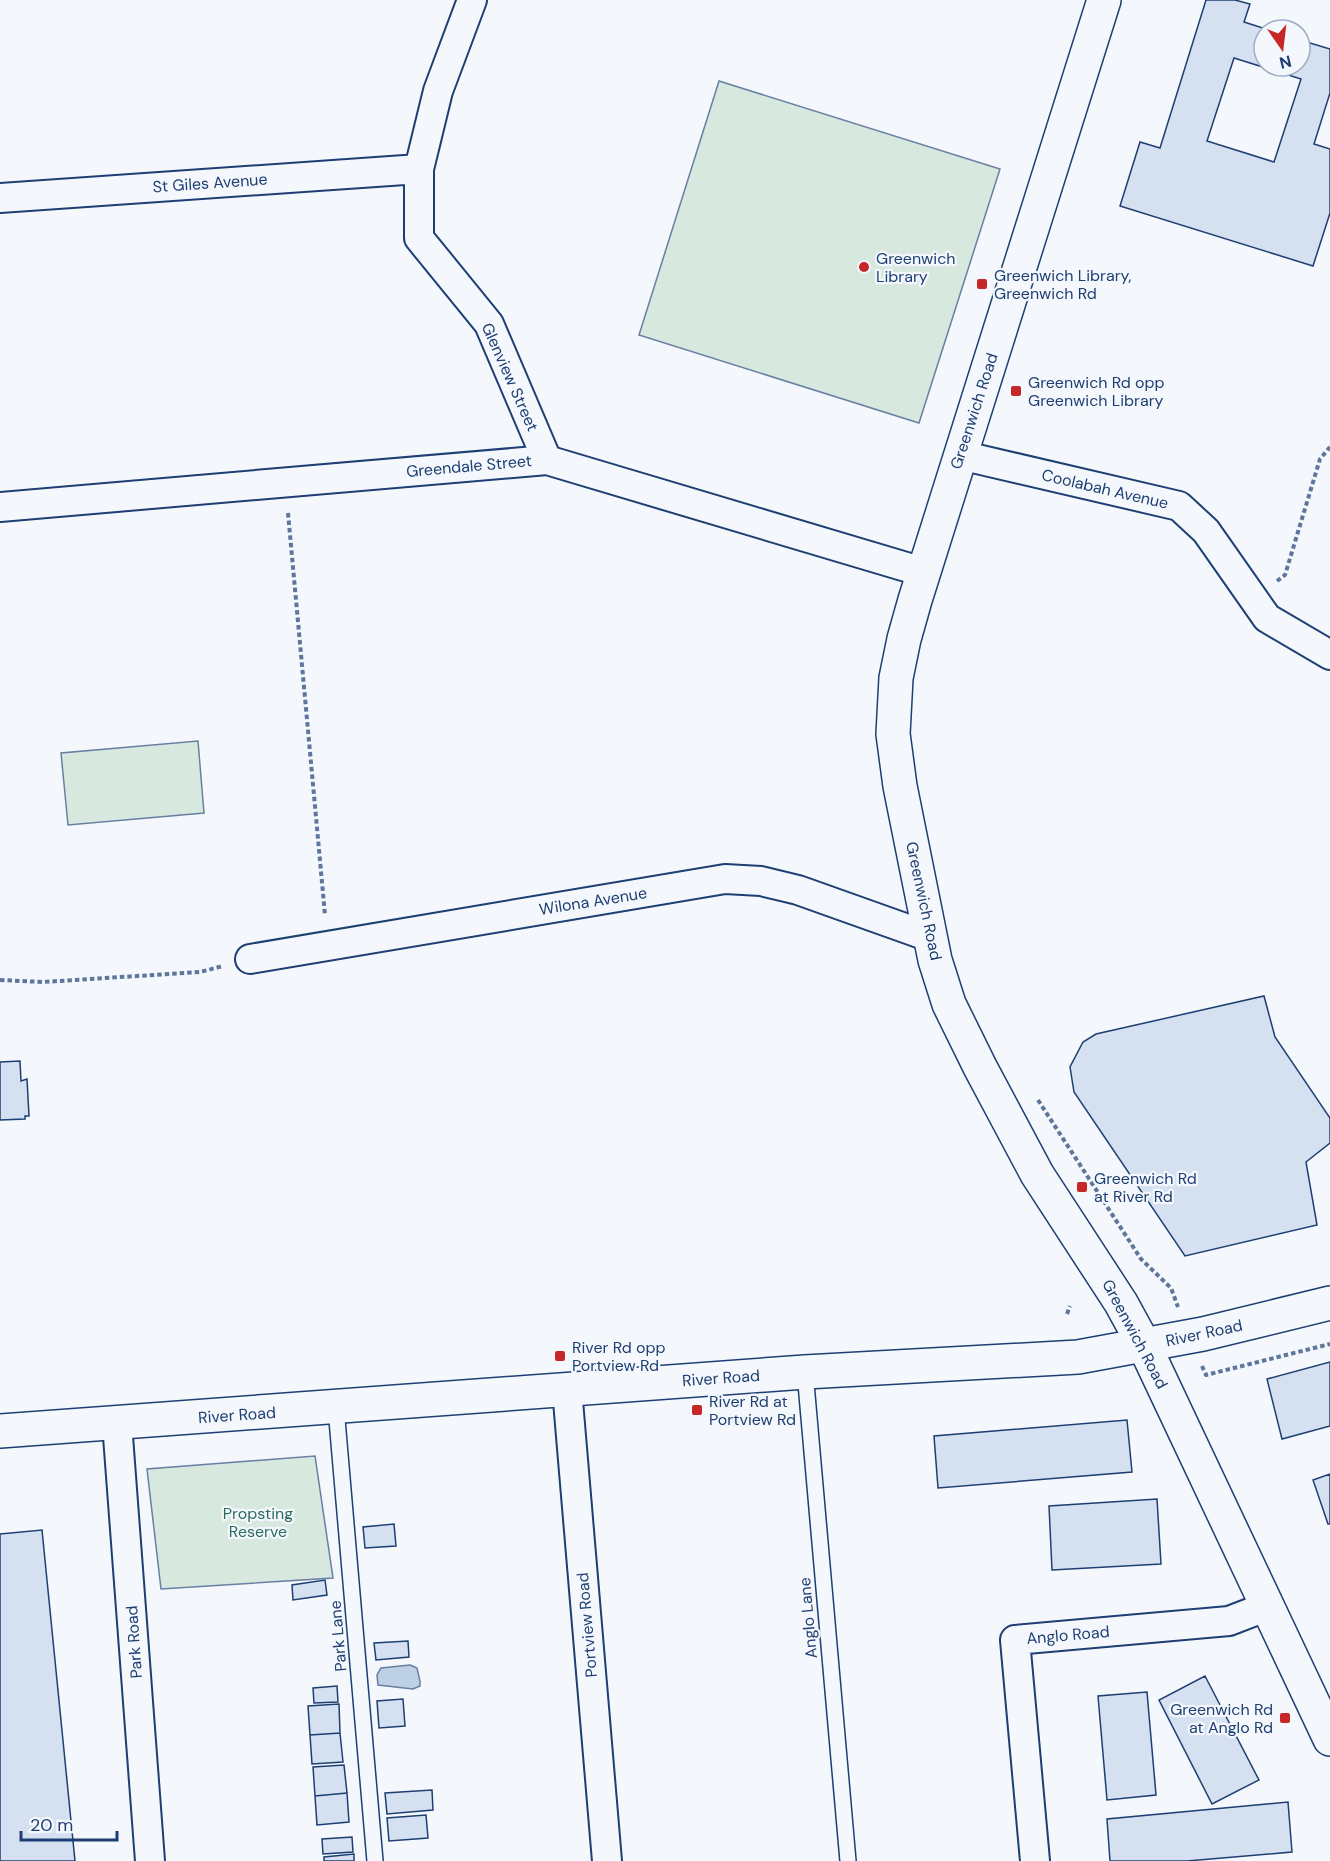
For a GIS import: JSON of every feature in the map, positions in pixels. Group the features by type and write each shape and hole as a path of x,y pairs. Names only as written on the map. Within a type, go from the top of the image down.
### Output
{"main road":[{"name":"Greenwich Road","path":"1104,0 923,572 904,639 896,678 893,734 900,786 930,938 949,1004 1037,1174 1121,1303 1144,1346 1330,1739"},
{"name":"River Road","path":"0,1431 805,1372 1078,1358 1188,1337 1330,1303"}],"street":[{"name":"Glenview Street","path":"472,0 438,91 419,168 419,238 489,324 547,460"},
{"name":"St Giles Avenue","path":"0,198 419,168"},
{"name":"Coolabah Avenue","path":"960,455 1179,506 1206,531 1267,618 1330,656"},
{"name":"Greendale Street","path":"0,507 547,460 923,572"},
{"name":"Wilona Avenue","path":"250,959 725,879 761,881 798,890 930,938"},
{"name":"Portview Road","path":"567,1389 607,1861"},
{"name":"Park Road","path":"117,1423 150,1861"},
{"name":"Anglo Road","path":"1035,1861 1015,1640 1229,1621 1268,1606"}],"lane":[{"name":"Anglo Lane","path":"805,1372 848,1861"},
{"name":"Park Lane","path":"336,1408 375,1861"}],"path":[{"path":"1285,575 1320,459 1330,447"},
{"path":"285,483 327,945"},
{"path":"0,980 43,982 200,972 250,959"},
{"path":"1035,1096 1141,1259 1171,1288 1188,1337 1206,1375 1330,1344"},
{"path":"1067,1314 1070,1306"}],"green space":[{"path":"719,81 1000,169 919,423 639,335"},
{"path":"198,741 204,813 68,825 61,753"},
{"name":"Propsting Reserve","path":"315,1456 333,1578 161,1589 147,1469"}],"water":[{"path":"410,1665 417,1668 420,1686 413,1689 378,1685 377,1675 381,1668"}],"building":[{"path":"1206,0 1235,0 1250,4 1244,22 1252,25 1252,64 1234,58 1207,141 1274,162 1301,79 1298,78 1312,78 1312,44 1330,49 1330,93 1314,144 1330,149 1330,213 1313,266 1120,206 1140,142 1160,148"},
{"path":"1264,996 1275,1037 1330,1118 1330,1143 1306,1162 1317,1225 1185,1256 1074,1092 1070,1067 1083,1042 1096,1034"},
{"path":"20,1061 21,1081 27,1079 29,1116 25,1116 25,1119 0,1120 0,1062"},
{"path":"1330,1362 1330,1426 1282,1439 1267,1379"},
{"path":"1127,1420 1132,1472 938,1488 934,1436"},
{"path":"1330,1474 1330,1524 1328,1524 1313,1480"},
{"path":"1157,1499 1161,1564 1052,1570 1049,1506"},
{"path":"394,1524 396,1546 365,1548 363,1527"},
{"path":"42,1530 75,1861 0,1861 0,1534"},
{"path":"325,1580 327,1595 293,1600 292,1585"},
{"path":"408,1641 409,1657 376,1660 374,1643"},
{"path":"1205,1676 1259,1780 1212,1804 1159,1700"},
{"path":"337,1686 338,1702 314,1703 313,1688"},
{"path":"1147,1692 1156,1795 1107,1800 1098,1696"},
{"path":"403,1699 405,1726 379,1728 377,1701"},
{"path":"339,1704 340,1733 310,1735 308,1706"},
{"path":"340,1733 343,1762 312,1764 310,1735"},
{"path":"344,1765 347,1793 315,1796 313,1767"},
{"path":"432,1790 433,1810 387,1814 385,1793"},
{"path":"347,1793 349,1822 317,1825 315,1796"},
{"path":"1288,1802 1292,1852 1187,1861 1110,1861 1107,1819"},
{"path":"426,1815 428,1838 389,1841 387,1818"},
{"path":"352,1837 353,1852 323,1854 322,1839"},
{"path":"354,1854 354,1861 324,1861 324,1857"}],"place":[{"name":"Greenwich Library","path":"864,267"},
{"name":"Greenwich Library, Greenwich Rd","path":"982,284"},
{"name":"Greenwich Rd opp Greenwich Library","path":"1016,391"},
{"name":"Greenwich Rd at River Rd","path":"1082,1187"},
{"name":"River Rd opp Portview Rd","path":"560,1356"},
{"name":"River Rd at Portview Rd","path":"697,1410"},
{"name":"Greenwich Rd at Anglo Rd","path":"1285,1718"}]}
